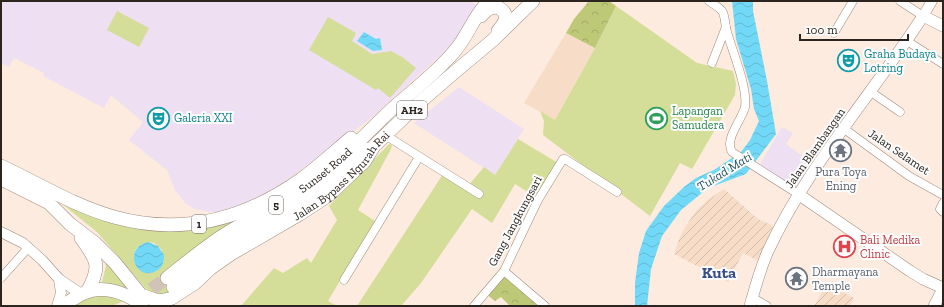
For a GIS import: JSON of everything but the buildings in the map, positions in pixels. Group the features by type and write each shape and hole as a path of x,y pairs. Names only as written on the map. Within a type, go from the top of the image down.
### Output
{"highway":[{"name":"Jalan Bypass Ngurah Rai","path":"1,166 50,190 113,217 151,224 184,225 214,221 246,210 289,188 310,173 363,128 378,122 445,62 460,45 480,10 489,1"},
{"name":"Jalan Bypass Ngurah Rai","path":"1,178 49,202 70,224 95,243 115,263 136,291 146,298 158,301 172,298 195,283 211,268 231,254 330,195 364,162 374,146 450,76 493,40 533,1"},
{"path":"472,24 490,9 495,7 500,9 504,14 505,20 493,40"},
{"name":"Sunset Road","path":"374,146 351,161 309,197 231,242 170,283 203,249 282,202 318,178 369,133 378,122"},
{"path":"70,224 93,254 96,262 96,273 84,293"},
{"path":"176,306 195,283"},
{"path":"63,306 84,293 102,290 118,292 132,298 132,305"}],"main road":[{"path":"923,16 943,26"},
{"name":"Jalan Blambangan","path":"751,302 768,252 798,194 923,16"},
{"path":"798,194 910,271 943,288 934,306"}],"street":[{"path":"709,1 722,11 743,86 745,107 729,142 729,146 732,152 758,170 798,194"},
{"path":"834,34 853,1"},
{"path":"900,1 923,16 932,1"},
{"path":"712,63 726,27"},
{"path":"907,40 943,64"},
{"path":"871,92 900,112"},
{"name":"Jalan Selamet","path":"843,128 909,176 943,195"},
{"path":"386,135 479,194"},
{"path":"344,280 419,156"},
{"name":"Gang Jangkungsari","path":"474,306 504,270 538,200 563,159 617,192"},
{"path":"943,203 940,210 943,212"},
{"path":"1,232 14,238 28,248 49,266 60,279 84,293"},
{"path":"1,278 28,248"},
{"path":"504,270 545,306"},
{"path":"57,306 61,293 60,279"},
{"path":"751,302 767,306"}],"shaded area":[{"path":"1,1 470,1 477,5 451,46 370,119 261,199 225,212 209,212 195,209 186,204 175,190 167,170 129,140 143,122 111,95 104,108 43,76 44,73 14,58 9,67 1,63"},
{"path":"566,33 595,48 555,120 524,103"},
{"path":"459,87 524,129 495,175 414,123"},
{"path":"782,127 793,133 786,144 813,164 796,189 759,166"},
{"path":"724,189 758,219 773,226 759,261 743,253 728,282 674,254 685,227 696,211 709,199"},
{"path":"827,283 854,298 850,306 814,306"}],"green space":[{"path":"589,1 609,1 616,6 595,48 566,33 574,19"},
{"name":"Lapangan Samudera","path":"616,6 697,63 733,71 736,84 735,95 692,169 680,163 650,216 543,135 544,121 540,111 555,120 595,48"},
{"path":"117,11 149,28 139,47 107,30"},
{"path":"328,17 356,33 352,41 372,54 391,51 402,57 416,68 390,98 378,88 376,90 309,50"},
{"path":"518,139 558,163 536,197 515,184 492,223 472,209 421,283 401,306 357,306 445,171 468,186 484,167 495,175"},
{"path":"389,144 392,145 391,149 358,210 375,221 328,301 337,306 241,306 274,268 283,273 307,258 311,263 337,220 329,206"},
{"path":"61,203 143,229 178,232 195,230 241,219 175,293 163,297 147,290 97,232","holes":["148,242 154,243 162,250 159,269 141,271 136,265 134,258 136,249"]},
{"path":"104,257 131,289 102,282 106,266"},
{"path":"504,274 538,306 510,306 501,297 495,301 486,294"},
{"path":"102,293 128,299 112,306 71,306 81,299"}],"water":[{"name":"Tukad Mati","path":"732,1 753,1 753,11 776,134 746,174 708,188 681,210 662,236 651,269 647,306 635,306 635,283 639,253 646,231 664,206 684,187 696,178 714,170 741,152 750,140 759,121 754,109 751,89 736,39"},
{"path":"364,32 376,39 380,38 382,50 373,51 357,41"},
{"path":"148,242 158,246 164,255 162,266 156,271 149,273 143,272 138,268 134,257 135,251 140,245"}],"tunnel":[{"path":"136,300 167,278"}],"place":[{"name":"Graha Budaya Lotring","path":"849,61"},
{"name":"Galeria XXI","path":"159,118"},
{"name":"Lapangan Samudera","path":"657,118"},
{"name":"Pura Toya Ening","path":"841,151"},
{"name":"Bali Medika Clinic","path":"844,247"},
{"name":"Dharmayana Temple","path":"796,279"}],"district":[{"name":"Kuta","path":"719,272"}]}
